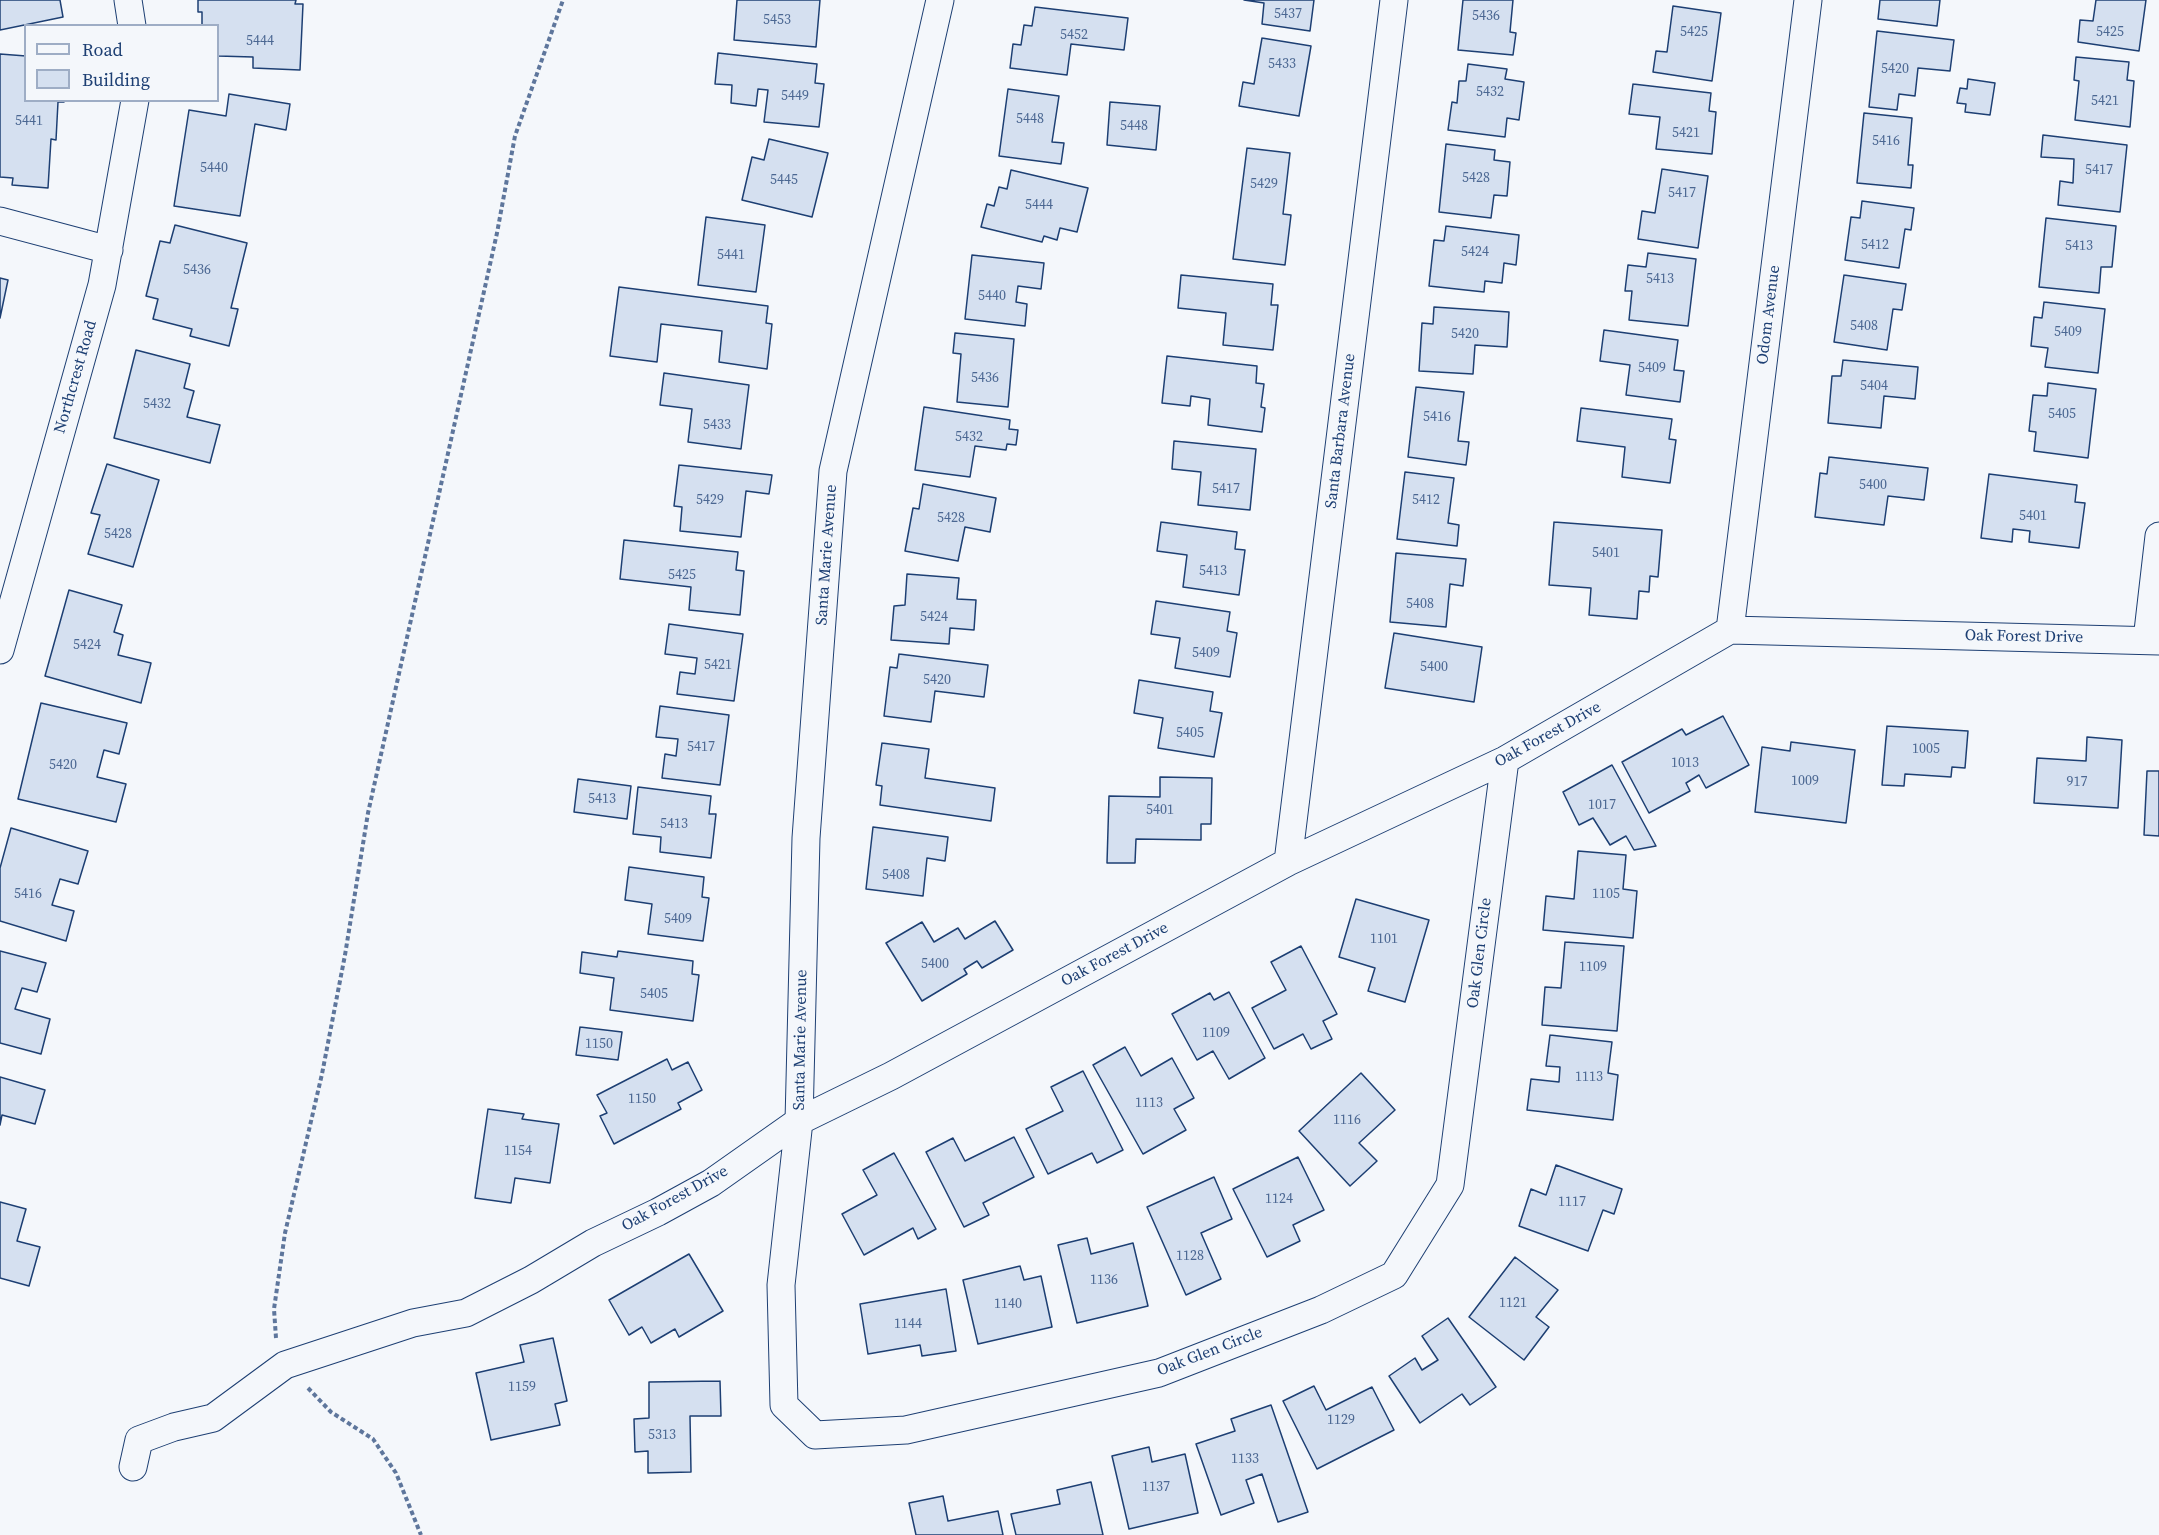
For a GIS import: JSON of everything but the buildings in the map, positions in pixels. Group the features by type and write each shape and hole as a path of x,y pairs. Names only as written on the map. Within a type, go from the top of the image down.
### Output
{"street":[{"path":"128,0 132,24"},
{"name":"Santa Marie Avenue","path":"799,1121 806,838 833,471 940,0"},
{"name":"Santa Barbara Avenue","path":"1288,862 1394,0"},
{"name":"Odom Avenue","path":"1730,630 1808,0"},
{"name":"Northcrest Road","path":"0,650 102,285 135,102"},
{"path":"0,221 109,250"},
{"path":"2153,640 2159,536"},
{"name":"Oak Forest Drive","path":"134,1467 139,1440 174,1427 213,1418 285,1365 413,1323 466,1313 531,1280 593,1243 658,1212 711,1183 799,1121 902,1070 1288,862 1505,760 1730,630 2153,640"},
{"name":"Oak Glen Circle","path":"799,1121 781,1285 784,1405 815,1435 906,1430 1159,1372 1321,1310 1394,1275 1450,1185 1505,760"}],"path":[{"path":"277,1346 274,1310 285,1233 333,1020 368,813 497,233 515,136 563,0"},
{"path":"304,1384 331,1412 373,1439 396,1473 421,1535"}]}
